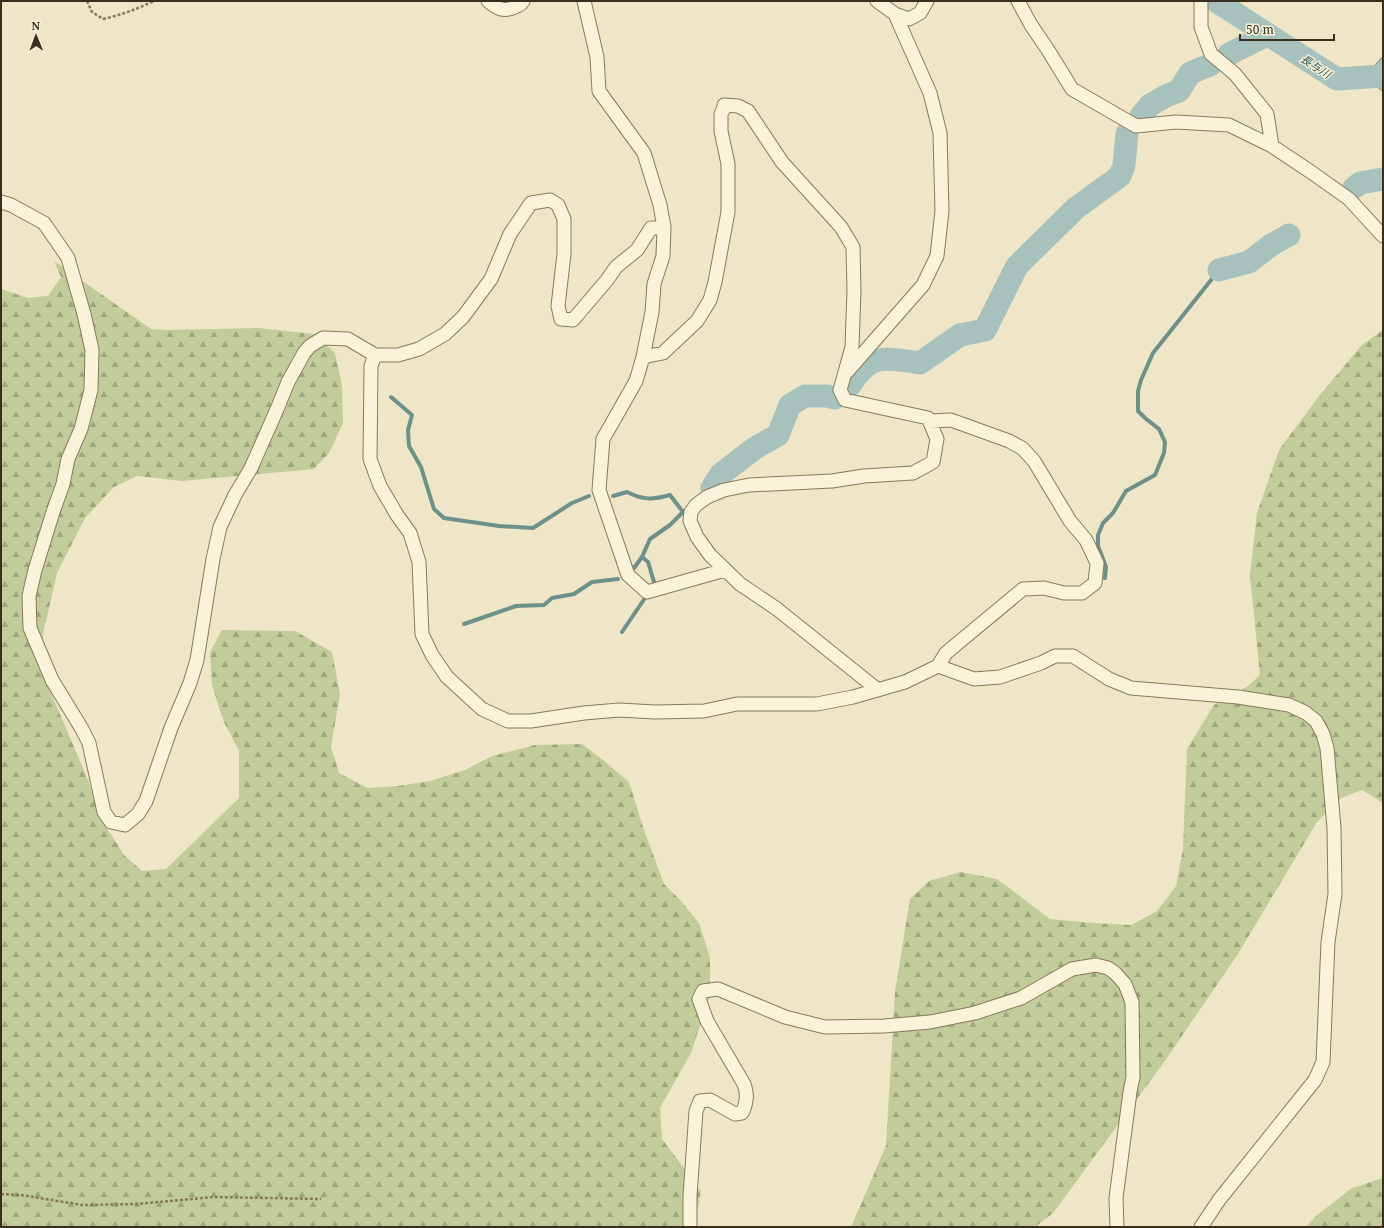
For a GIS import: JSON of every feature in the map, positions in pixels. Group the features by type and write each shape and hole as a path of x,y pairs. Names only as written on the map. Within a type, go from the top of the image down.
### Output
{"street":[{"path":"488,1 497,9 508,10 521,4 523,1"},
{"path":"584,1 597,56 599,92 644,153 660,204 664,227 663,256 654,284 652,312 643,357 636,382 603,439 598,490 628,575 647,592 725,570"},
{"path":"877,1 895,14 909,19 920,13 927,1"},
{"path":"1018,1 1031,25 1072,89 1136,126 1176,122 1229,125 1272,146 1311,172 1348,199 1383,236"},
{"path":"1201,2 1201,27 1210,54 1235,74 1267,114 1272,146"},
{"path":"844,376 923,285 937,256 942,211 940,133 930,93 895,14"},
{"path":"375,355 371,366 370,459 380,486 397,516 410,533 419,562 422,634 432,655 447,677 482,709 508,721 531,721 584,713 619,710 654,712 704,711 737,704 817,704 853,698 905,682 938,666 946,653 1023,589 1044,588 1064,594 1082,593 1095,583 1097,563 1086,540 1070,521 1034,461 1022,448 1009,441 951,420 930,421 928,418 845,400 840,390 852,347 854,290 853,247 841,227 782,162 748,112 738,106 724,105 721,114 721,131 728,164 728,212 715,282 710,300 697,321 663,353 643,357"},
{"path":"1,202 11,205 44,223 68,258 84,314 92,350 91,390 81,430 68,459 63,484 35,570 29,596 30,628 52,680 89,743 104,812 111,822 125,824 138,814 146,801 171,728 190,683 197,660 213,559 220,527 235,495 251,468 288,382 304,353 310,346 323,338 348,339 375,355 398,355 419,349 445,334 463,317 491,279 510,234 531,203 550,200 558,206 564,219 564,254 558,306 561,319 573,320 607,280 616,267 637,250 651,228 664,227"},
{"path":"878,690 777,609 740,584 725,570 710,555 698,538 690,522 691,512 696,505 707,497 724,490 748,485 832,481 864,476 913,473 933,462 937,439 928,418"},
{"path":"938,666 974,679 1000,677 1041,663 1055,656 1073,656 1109,679 1131,688 1238,697 1289,705 1306,713 1316,721 1323,734 1327,748 1334,828 1335,894 1328,942 1323,1062 1315,1080 1219,1200 1201,1227"},
{"path":"690,1227 690,1196 696,1111 700,1101 710,1100 735,1114 742,1113 746,1105 746,1091 744,1084 708,1021 699,999 703,990 718,989 785,1017 825,1027 884,1026 930,1022 975,1013 1021,998 1072,969 1096,965 1108,968 1126,984 1132,1002 1133,1078 1116,1198 1117,1227"}],"path":[{"path":"86,1 92,12 103,19 136,10 154,1"},
{"path":"1,1194 21,1195 82,1205 137,1204 214,1197 321,1199"}],"green space":[{"path":"54,261 151,329 258,328 314,334 335,353 342,385 343,423 329,453 314,469 182,481 137,476 114,487 85,518 57,573 43,634 44,677 88,780 103,822 124,855 142,871 166,869 239,798 239,751 223,720 212,685 210,652 222,630 295,631 332,652 340,694 331,747 339,773 367,788 398,786 430,781 465,770 492,756 535,745 582,744 629,782 644,830 664,884 681,901 699,923 710,958 710,995 691,1053 660,1108 662,1139 701,1191 695,1223 690,1227 1,1227 1,289 28,298 48,296 61,277"},
{"path":"1383,330 1383,803 1362,790 1341,798 1317,822 1238,954 1162,1065 1053,1213 1035,1227 851,1227 886,1146 895,992 910,899 929,881 960,872 997,879 1050,919 1131,925 1157,911 1176,886 1183,849 1187,749 1214,705 1248,686 1260,675 1250,575 1257,513 1279,450 1319,396 1362,345"},
{"path":"1383,1178 1383,1227 1306,1227 1316,1216 1352,1188"}],"water":[{"path":"1383,56 1383,92 1366,76"}],"waterway":[{"name":"長与川","path":"1216,1 1337,79 1383,76"},
{"path":"1229,54 1267,35"},
{"path":"1141,116 1150,105 1179,91 1190,73 1210,65"},
{"path":"850,385 864,368 875,361 891,359 920,363 960,335 985,330 1017,266 1076,208 1120,176 1124,165 1127,134"},
{"path":"1354,188 1360,183 1383,179"},
{"path":"1219,270 1249,262 1271,245 1289,235"},
{"path":"1105,578 1106,567 1098,546 1098,535 1103,523 1113,513 1126,491 1155,475 1164,453 1165,442 1159,429 1138,411 1138,391 1141,380 1153,353 1219,270"},
{"path":"712,488 721,474 755,448 778,435 790,405 805,396 827,396 835,398"},
{"path":"391,397 412,415 408,430 409,446 421,467 434,509 444,518 499,526 533,528 572,503 589,496"},
{"path":"613,496 627,492 643,498 658,498 670,495 683,512"},
{"path":"634,568 642,557 650,539 670,525 684,511"},
{"path":"642,557 648,562 654,582"},
{"path":"464,624 516,606 544,605 552,598 574,594 592,582 618,579"},
{"path":"622,632 645,598"}]}
